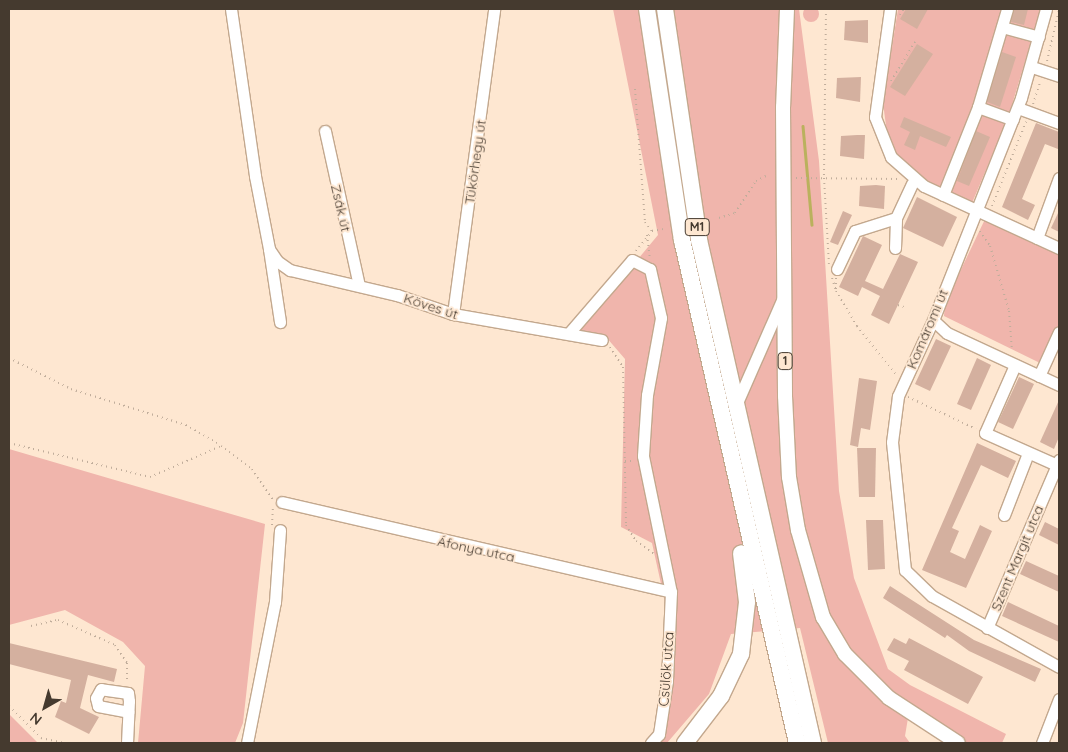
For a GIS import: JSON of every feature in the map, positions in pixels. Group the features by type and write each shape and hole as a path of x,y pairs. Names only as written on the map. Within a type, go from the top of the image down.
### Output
{"highway":[{"name":"M1","path":"647,9 682,240 732,467 806,739"},
{"name":"M1","path":"664,9 699,240 806,739"},
{"path":"685,743 725,688 744,639 747,602 732,467"}],"main road":[{"name":"1","path":"787,9 784,295 789,477 807,569 823,618 837,642 867,680 958,743"}],"street":[{"path":"230,9 240,98 269,249 280,322"},
{"name":"Tükörhegy út","path":"453,314 494,9"},
{"path":"890,9 876,101 878,131 901,168 943,194 1059,248"},
{"path":"943,194 978,107 1006,9"},
{"name":"Komáromi út","path":"1046,9 1032,67 983,212 898,396 892,442 905,570 932,596 1059,667"},
{"path":"1002,28 1039,37"},
{"path":"1032,67 1059,76"},
{"path":"978,107 1013,120"},
{"path":"1018,108 1059,123"},
{"name":"Zsák út","path":"325,131 359,285"},
{"path":"1037,238 1058,182"},
{"path":"895,248 896,218 912,183"},
{"path":"832,270 855,231 896,218"},
{"name":"Köves út","path":"269,249 290,270 359,285 453,314 602,340"},
{"path":"568,333 632,260 648,266"},
{"name":"Csülök utca","path":"648,266 655,278 661,318 647,395 643,456 671,592 668,681 659,734 651,743"},
{"path":"736,406 784,295"},
{"path":"934,320 947,333 1059,385"},
{"path":"1039,376 1059,332"},
{"path":"1015,365 985,433 1028,453 1058,463"},
{"path":"1004,515 1028,453"},
{"name":"Szent Margit utca","path":"987,628 1058,463"},
{"name":"Áfonya utca","path":"278,501 671,592"},
{"path":"247,743 275,602 280,530"},
{"path":"127,743 128,712 128,692 102,689 96,698 98,706 128,712"},
{"path":"1042,743 1059,699"}],"path":[{"path":"826,9 824,178 832,270 836,290 903,384"},
{"path":"983,212 1030,112 1044,72 1059,10"},
{"path":"889,83 915,42"},
{"path":"635,89 645,222 652,231"},
{"path":"719,218 735,213 756,181 766,176"},
{"path":"791,178 889,177 912,183"},
{"path":"632,260 647,235 652,231 663,229"},
{"path":"980,230 990,246 1009,311 1012,351"},
{"path":"647,235 648,266"},
{"path":"832,270 836,290"},
{"path":"898,305 904,307"},
{"path":"602,340 623,367 626,525 636,541 664,560"},
{"path":"9,358 71,388 186,425 221,446 252,469 278,501"},
{"path":"898,396 985,433"},
{"path":"9,443 150,477 221,446"},
{"path":"625,461 631,461"},
{"path":"30,626 58,620 115,645 127,664 128,692"},
{"path":"9,706 41,738 64,743"}],"shaded area":[{"path":"811,6 819,14 811,22 803,14"},
{"path":"613,9 799,9 819,161 839,491 854,578 888,669 910,685 1006,734 1002,743 962,743 909,712 905,736 910,743 828,743 800,628 731,634 709,694 667,743 656,743 665,733 665,602 652,543 621,527 625,359 606,337 579,330 658,235"},
{"path":"898,9 1041,9 1008,118 972,203 929,184 895,153 887,133 883,103"},
{"path":"987,215 1059,248 1059,332 1040,363 944,316 945,303"},
{"path":"9,449 265,524 243,723 235,743 138,743 145,666 123,642 65,610 9,625"},
{"path":"9,714 37,742 39,743 9,743"}],"building":[{"path":"906,9 928,9 917,29 900,19"},
{"path":"1014,9 1028,9 1024,25 1011,22"},
{"path":"868,20 868,43 844,40 845,21"},
{"path":"917,44 933,54 905,96 890,87"},
{"path":"1002,52 1016,57 1000,107 987,102"},
{"path":"861,77 860,102 836,98 837,78"},
{"path":"904,117 951,137 946,147 920,136 915,150 904,145 910,132 900,127"},
{"path":"1036,123 1059,132 1059,145 1058,149 1045,144 1022,199 1035,205 1028,220 1002,207"},
{"path":"976,131 990,137 969,186 957,181"},
{"path":"865,135 864,159 840,156 841,136"},
{"path":"860,186 885,186 884,209 859,206"},
{"path":"917,197 957,217 943,247 903,228"},
{"path":"843,211 852,215 838,245 830,242"},
{"path":"1059,211 1059,232 1051,228"},
{"path":"863,236 882,245 865,281 883,289 900,254 918,262 889,324 871,315 880,296 862,287 858,296 839,287"},
{"path":"936,339 951,346 930,391 915,384"},
{"path":"977,358 991,365 971,410 957,404"},
{"path":"1019,377 1034,384 1013,429 998,422"},
{"path":"859,378 877,381 870,430 861,428 858,447 850,445"},
{"path":"1059,400 1059,437 1054,449 1040,442"},
{"path":"977,443 1016,461 1008,478 981,465 952,528 959,531 950,552 965,559 980,525 992,531 966,588 922,570"},
{"path":"857,448 876,448 875,497 859,497"},
{"path":"866,520 883,520 885,569 868,570"},
{"path":"1045,522 1059,529 1059,545 1039,535"},
{"path":"1026,561 1059,576 1059,592 1020,574"},
{"path":"890,586 974,640 1041,669 1035,682 969,651 947,635 945,638 883,598"},
{"path":"1008,602 1059,626 1059,642 1002,616"},
{"path":"894,638 906,644 909,638 983,677 968,704 904,670 909,661 887,650"},
{"path":"9,643 117,669 114,682 88,675 80,708 99,717 89,734 55,717 61,701 66,703 71,680 9,664"}],"waterway":[{"path":"803,126 812,225"}]}
